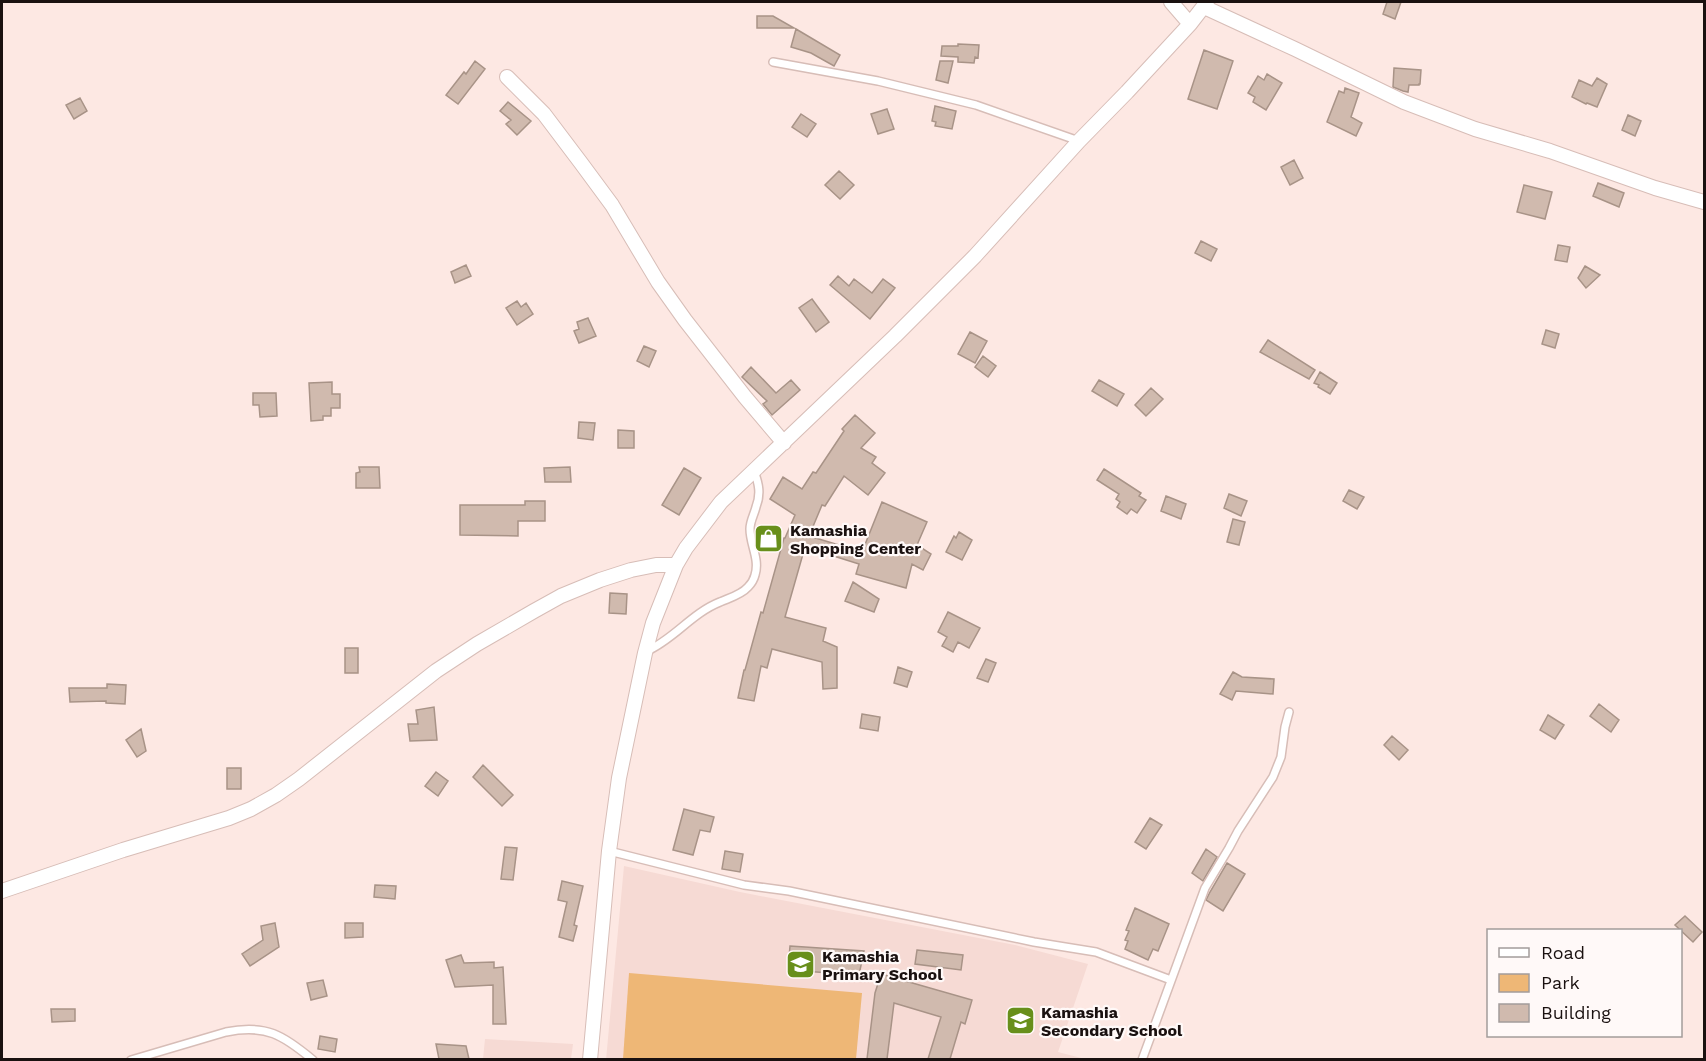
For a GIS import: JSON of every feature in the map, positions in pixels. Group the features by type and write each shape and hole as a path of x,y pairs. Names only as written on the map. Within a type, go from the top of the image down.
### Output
{"street":[{"path":"1171,2 1190,24"},
{"path":"590,1059 609,851 619,778 653,623 676,565 694,536 721,502 895,336 975,256 1206,4 1404,102 1475,129 1704,202"},
{"path":"507,77 544,114 612,205 658,282 685,320 784,443"},
{"path":"2,891 123,850 209,825 251,809 299,779 436,671 515,622 561,596 600,580 656,565 676,565"}],"lane":[{"path":"773,62 878,81 976,105 1078,141"},
{"path":"645,653 669,639 705,609 740,593 749,586 755,574 756,561 750,530 760,487 754,471"},
{"path":"1142,1059 1205,888 1273,777 1281,757 1289,712"},
{"path":"609,851 744,885 789,891 1034,942 1096,952 1171,980"},
{"path":"131,1059 226,1032 258,1029 279,1035 313,1059"}],"shaded area":[{"name":"Kamashia Primary School","path":"624,866 740,892 1015,945 1088,964 1058,1052 1085,1059 606,1060"},
{"path":"485,1039 573,1044 571,1059 483,1059"}],"green space":[{"path":"629,973 862,993 856,1059 623,1059"}],"building":[{"path":"1387,2 1401,2 1395,19 1383,14"},
{"path":"757,16 773,16 794,28 757,28"},
{"path":"796,29 840,55 834,66 811,53 791,47"},
{"path":"958,44 979,45 978,58 975,57 974,63 958,62 958,57 941,56 942,46 958,46"},
{"path":"1204,50 1233,61 1217,109 1188,99"},
{"path":"475,61 485,69 458,104 446,95"},
{"path":"940,61 953,61 948,83 936,80"},
{"path":"1394,68 1421,70 1420,84 1409,85 1408,92 1393,87"},
{"path":"1267,74 1282,83 1266,110 1253,102 1255,97 1248,93 1258,76 1264,80"},
{"path":"1597,78 1607,84 1597,107 1572,97 1579,80 1592,86"},
{"path":"1345,88 1359,93 1351,117 1362,123 1356,136 1327,122 1339,91 1344,93"},
{"path":"80,98 87,111 74,119 66,105"},
{"path":"508,102 531,121 517,135 506,124 511,120 500,111"},
{"path":"935,106 956,111 952,129 935,126 936,122 932,121"},
{"path":"887,109 894,129 878,134 871,114"},
{"path":"801,114 816,124 807,137 792,127"},
{"path":"1628,115 1641,121 1635,136 1622,130"},
{"path":"1294,160 1303,178 1290,185 1281,167"},
{"path":"839,171 854,185 840,199 825,185"},
{"path":"1598,183 1624,193 1619,207 1593,196"},
{"path":"1524,185 1552,192 1545,219 1517,212"},
{"path":"1201,241 1217,249 1211,261 1195,253"},
{"path":"1558,245 1570,247 1567,262 1555,260"},
{"path":"466,265 471,276 455,283 451,272"},
{"path":"1585,266 1600,275 1586,288 1578,278"},
{"path":"838,276 849,286 854,279 872,293 883,279 895,288 870,319 830,285"},
{"path":"812,299 829,322 816,332 799,308"},
{"path":"517,301 521,307 526,303 533,314 517,325 506,308"},
{"path":"588,318 596,336 579,343 574,331 579,329 577,322"},
{"path":"1546,330 1559,334 1555,348 1542,344"},
{"path":"970,332 987,341 975,363 958,354"},
{"path":"1268,340 1315,370 1309,379 1260,352"},
{"path":"644,346 656,351 649,367 637,361"},
{"path":"983,356 996,366 988,377 975,367"},
{"path":"751,367 776,393 791,380 800,390 772,415 763,404 767,401 742,377"},
{"path":"1320,372 1337,383 1330,394 1314,383"},
{"path":"1099,380 1124,394 1117,406 1092,391"},
{"path":"332,382 332,394 340,394 340,408 331,408 331,416 323,416 323,420 311,421 309,383"},
{"path":"1151,388 1163,399 1146,416 1135,405"},
{"path":"253,393 276,393 277,416 260,417 259,405 253,405"},
{"path":"855,415 875,433 861,448 876,457 872,463 885,473 868,495 844,476 825,506 822,505 809,536 862,552 882,502 927,522 917,545 931,554 923,570 912,564 906,588 856,574 859,564 805,547 785,617 826,628 823,641 837,647 837,688 823,689 822,662 772,649 767,668 761,666 754,701 738,698 744,670 784,538 795,515 770,499 783,477 802,489 813,472 816,473 844,431 842,429"},
{"path":"579,422 595,423 593,440 578,438"},
{"path":"618,430 634,431 634,448 618,448"},
{"path":"359,467 379,467 380,488 356,488 356,473 360,472"},
{"path":"570,467 571,482 545,482 544,468"},
{"path":"684,468 701,478 679,515 662,505"},
{"path":"1104,469 1141,493 1139,496 1146,500 1137,513 1131,509 1127,514 1117,507 1120,502 1116,499 1119,494 1097,480"},
{"path":"1349,490 1364,497 1357,509 1343,501"},
{"path":"1229,494 1247,501 1241,516 1224,508"},
{"path":"1166,496 1186,504 1181,519 1161,511"},
{"path":"525,501 545,501 545,521 518,521 518,536 460,535 460,505 525,505"},
{"path":"1233,519 1245,522 1239,545 1227,542"},
{"path":"959,532 972,540 962,560 946,552 954,536 956,538"},
{"path":"853,582 879,599 874,612 845,601"},
{"path":"610,593 627,594 626,614 609,613"},
{"path":"948,612 980,628 969,648 958,642 953,652 942,646 947,637 938,632"},
{"path":"345,648 358,648 358,673 345,673"},
{"path":"986,659 996,663 988,682 977,678"},
{"path":"898,667 912,672 907,687 894,683"},
{"path":"1233,672 1242,677 1274,679 1273,694 1236,691 1232,700 1220,694"},
{"path":"107,684 126,685 125,704 106,703 106,701 70,702 69,688 107,688"},
{"path":"1599,704 1619,720 1611,732 1590,716"},
{"path":"434,707 437,740 410,741 408,724 418,724 416,710"},
{"path":"862,714 880,717 878,731 860,728"},
{"path":"1548,715 1564,725 1555,739 1540,730"},
{"path":"141,729 146,751 137,757 126,740"},
{"path":"1392,736 1408,750 1399,760 1384,745"},
{"path":"483,765 513,795 502,806 473,777"},
{"path":"227,768 241,768 241,789 227,789"},
{"path":"436,772 448,781 438,796 425,786"},
{"path":"684,809 714,817 710,832 700,830 693,855 673,850"},
{"path":"1150,818 1162,825 1146,849 1135,842"},
{"path":"505,847 517,848 513,880 501,879"},
{"path":"1206,849 1217,857 1203,881 1192,873"},
{"path":"725,851 743,854 740,872 722,869"},
{"path":"1227,863 1245,874 1223,911 1206,900"},
{"path":"562,881 583,886 574,925 577,926 573,941 559,937 567,902 558,900"},
{"path":"375,885 396,886 395,899 374,897"},
{"path":"1135,908 1169,924 1158,951 1153,949 1148,960 1125,949 1128,941 1125,940 1129,931 1126,930"},
{"path":"1685,916 1702,932 1693,942 1682,929 1675,925"},
{"path":"275,923 279,947 250,966 242,954 263,940 261,926"},
{"path":"345,923 363,923 363,937 345,938"},
{"path":"790,946 864,951 859,975 788,970"},
{"path":"917,950 963,955 961,970 915,964"},
{"path":"461,955 464,963 494,962 494,968 503,967 506,1024 493,1024 493,985 455,987 446,960"},
{"path":"881,974 972,1000 965,1024 961,1022 950,1059 928,1059 941,1017 894,1003 887,1059 867,1059 875,993"},
{"path":"323,980 327,996 311,1000 307,983"},
{"path":"51,1009 75,1009 75,1021 52,1022"},
{"path":"320,1036 337,1039 335,1052 318,1049"},
{"path":"436,1044 466,1046 469,1059 439,1059"}],"place":[{"name":"Kamashia Shopping Center","path":"769,539"},
{"name":"Kamashia Primary School","path":"801,965"},
{"name":"Kamashia Secondary School","path":"1020,1021"}]}
